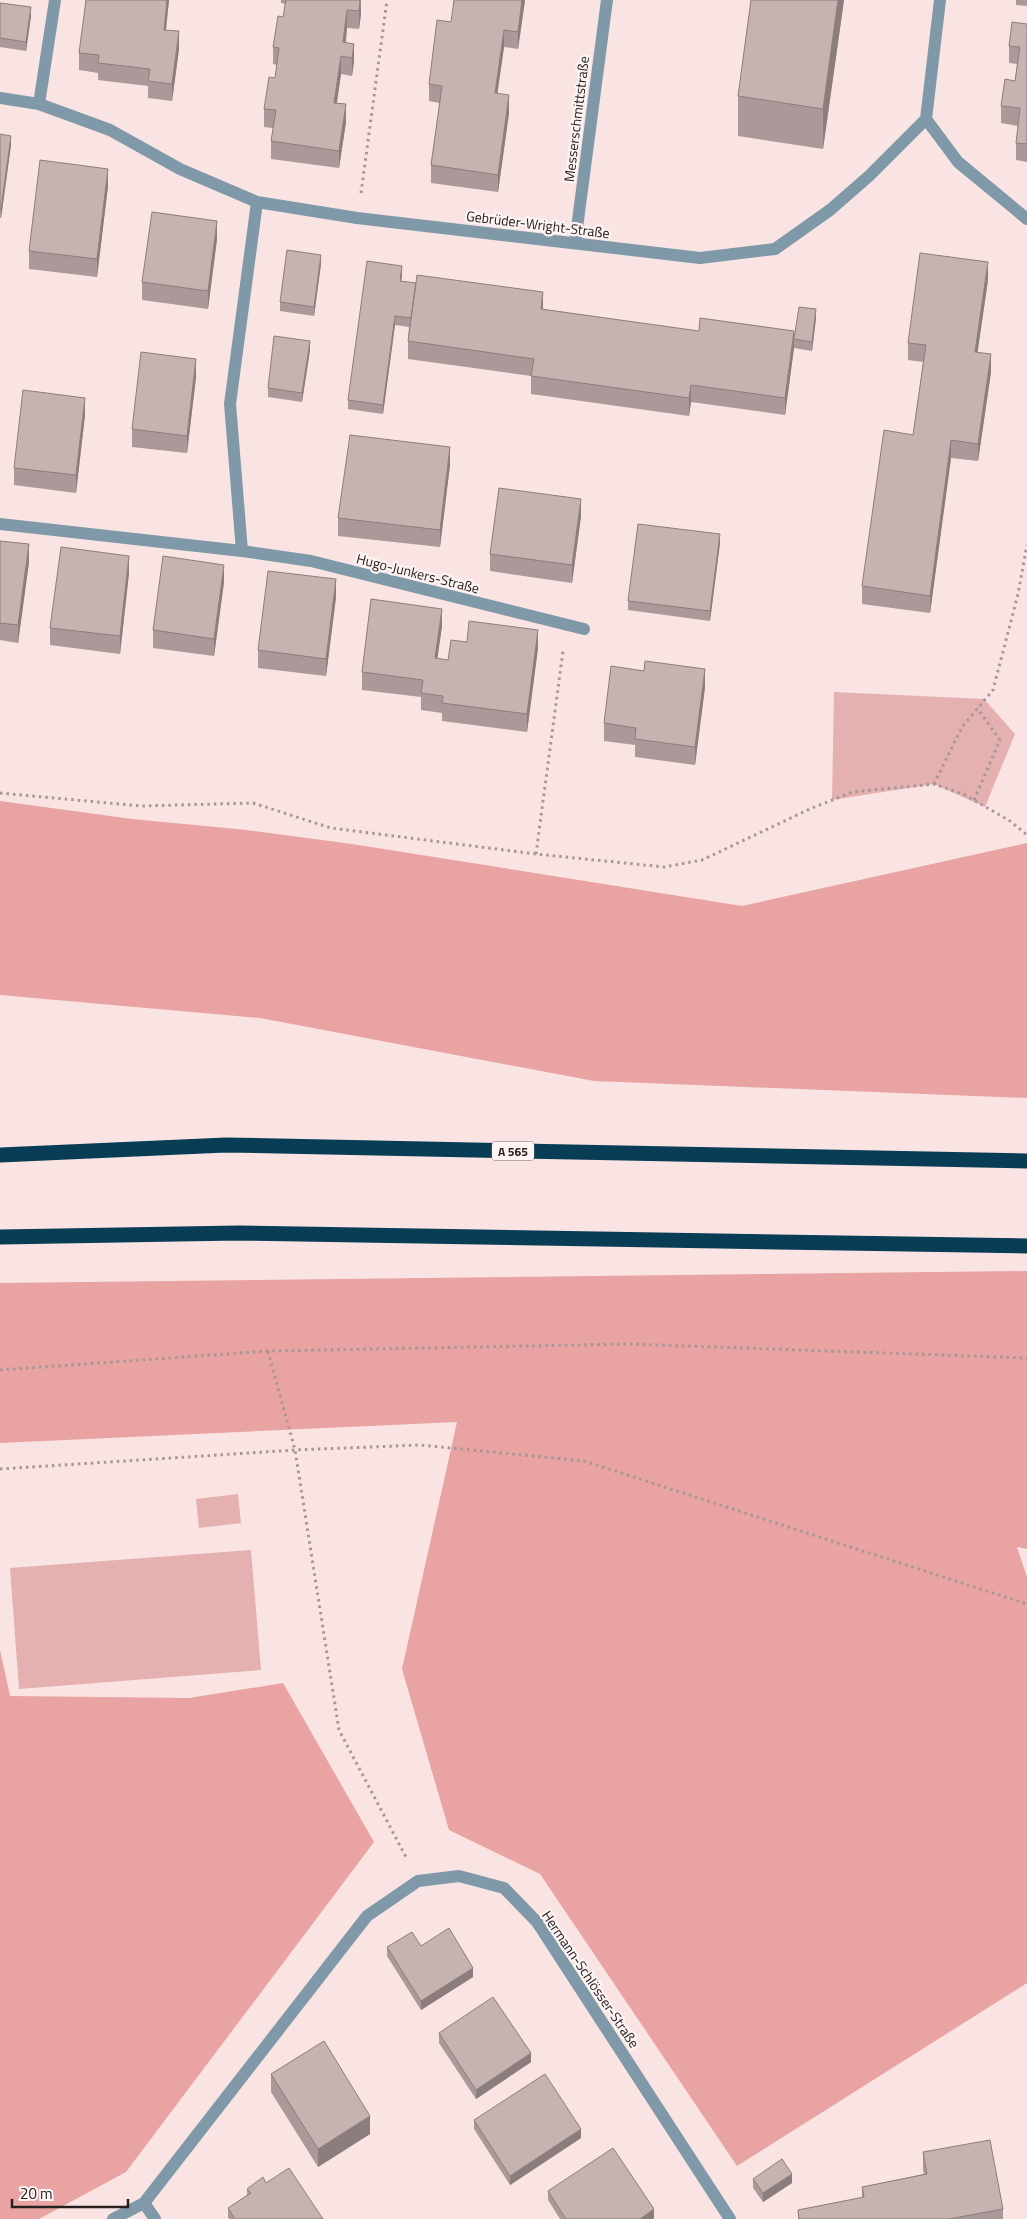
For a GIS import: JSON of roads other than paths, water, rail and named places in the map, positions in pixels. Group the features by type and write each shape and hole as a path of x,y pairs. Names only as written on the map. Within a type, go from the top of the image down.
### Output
{"highway":[{"name":"A 565","path":"0,1155 226,1145 1027,1161"},
{"path":"0,1237 239,1232 1027,1246"}],"street":[{"path":"39,104 55,0"},
{"name":"Messerschmittstraße","path":"576,243 607,0"},
{"path":"940,0 926,119 958,162 1027,219"},
{"name":"Gebrüder-Wright-Straße","path":"0,98 39,104 110,130 180,170 257,202 357,218 700,258 775,249 830,210 869,176 926,119"},
{"path":"242,551 230,404 257,202"},
{"name":"Hugo-Junkers-Straße","path":"0,524 242,551 312,561 584,629"},
{"name":"Hermann-Schlösser-Straße","path":"144,2203 367,1916 418,1882 459,1876 504,1888 538,1922 730,2219"},
{"path":"113,2219 144,2203 155,2219"}]}
